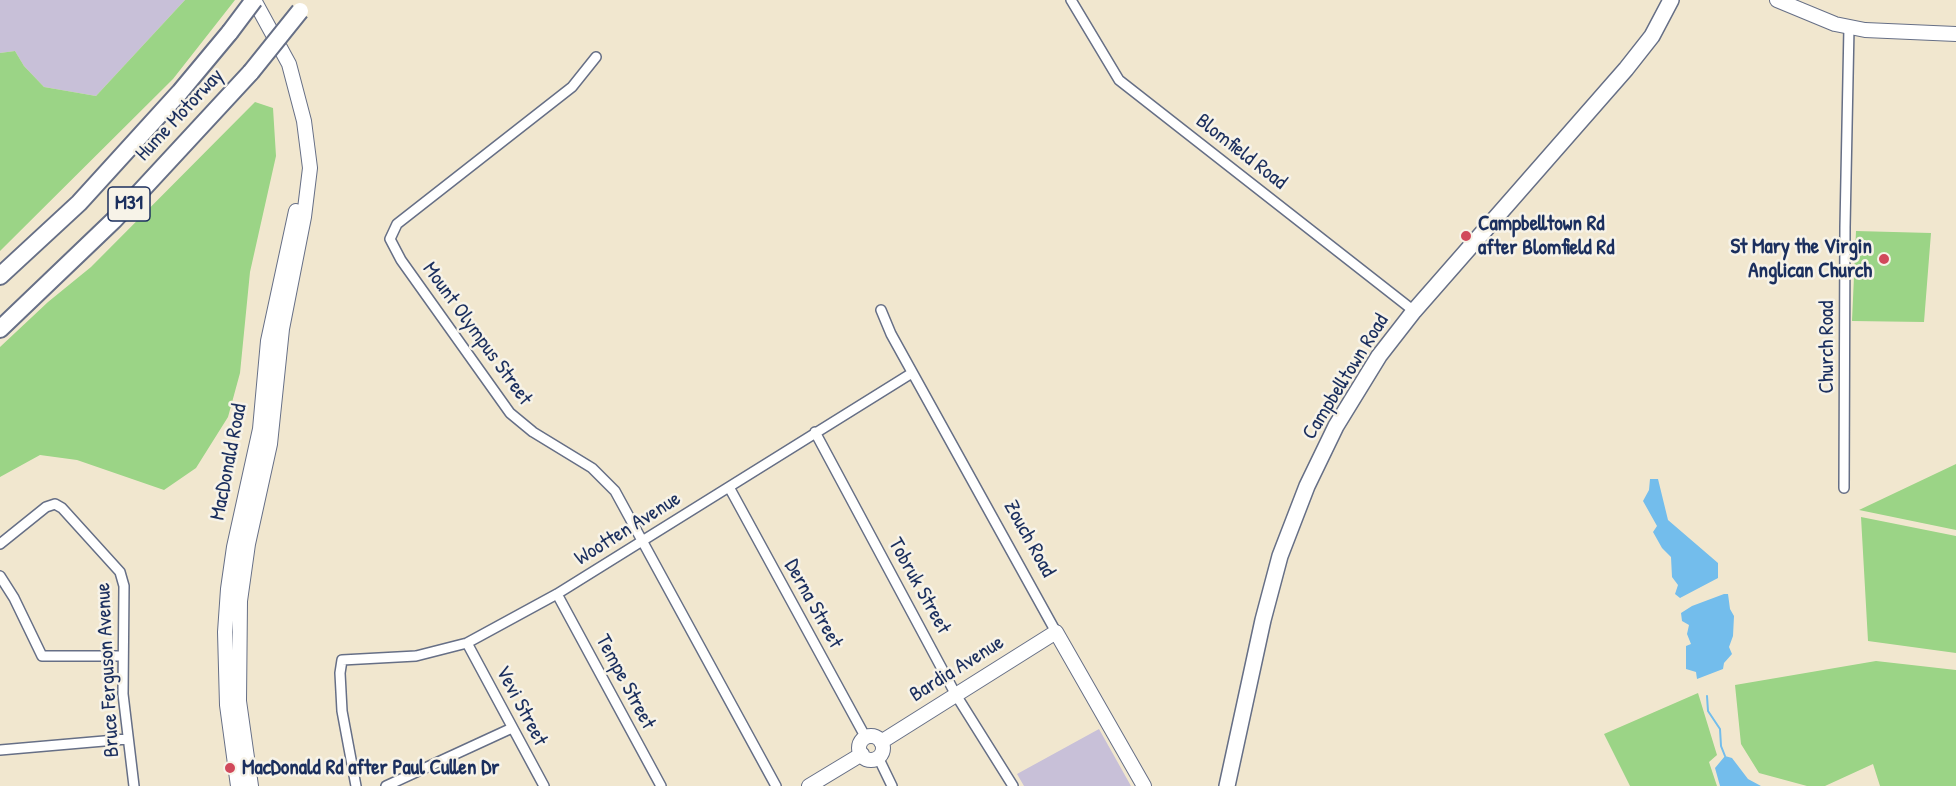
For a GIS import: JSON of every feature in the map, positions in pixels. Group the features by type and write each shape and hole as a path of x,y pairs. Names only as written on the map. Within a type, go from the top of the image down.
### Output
{"highway":[{"name":"Hume Motorway","path":"0,276 79,203 180,92 254,0"},
{"name":"Hume Motorway","path":"0,329 114,220 251,72 305,5"}],"main road":[{"name":"Campbelltown Road","path":"1227,786 1263,620 1280,556 1296,513 1336,426 1379,356 1414,311 1632,62 1652,36 1671,0"}],"street":[{"name":"MacDonald Road","path":"251,786 239,701 240,601 248,544 270,444 282,329 310,168 304,121 289,64 254,0"},
{"name":"Blomfield Road","path":"1071,0 1119,80 1414,311"},
{"path":"1777,0 1849,27 1887,33 1956,34"},
{"name":"Church Road","path":"1844,488 1844,236 1849,27"},
{"name":"Mount Olympus Street","path":"596,57 572,87 397,224 390,239 401,260 510,413 533,432 603,477 615,491 776,786"},
{"name":"MacDonald Road","path":"238,786 226,705 228,589 234,546 260,429 268,341 301,187 306,147"},
{"name":"Zouch Road","path":"881,310 912,373 1116,741 1126,753 1144,786"},
{"name":"Wootten Avenue","path":"356,786 342,711 342,660 416,656 467,642 557,594 912,373"},
{"name":"Tobruk Street","path":"815,432 956,694 1013,786"},
{"name":"Derna Street","path":"729,487 866,738"},
{"name":"Bruce Ferguson Avenue","path":"0,544 46,507 55,504 62,508 114,565 123,579 122,656 127,739 134,786"},
{"path":"0,576 14,598 42,656 122,656"},
{"name":"Tempe Street","path":"557,594 661,786"},
{"name":"Bardia Avenue","path":"881,742 1056,632"},
{"name":"Vevi Street","path":"467,642 544,786"},
{"path":"386,786 513,728"},
{"path":"876,737 883,748 878,757 867,759 862,754 860,743 866,738 876,737"},
{"path":"0,750 127,739"},
{"path":"809,786 862,754"},
{"path":"878,757 892,786"}],"shaded area":[{"path":"0,0 185,0 96,96 44,87 24,66 15,51 0,53"},
{"path":"1099,729 1131,786 1024,786 1017,774"}],"green space":[{"path":"185,0 235,0 173,79 0,251 0,53 15,51 24,66 44,87 96,96"},
{"path":"255,102 273,108 276,156 250,272 240,373 228,417 196,468 164,490 77,460 40,455 0,477 0,347 48,302 91,267"},
{"path":"1856,231 1931,233 1924,322 1852,321"},
{"path":"1956,464 1956,530 1859,510"},
{"path":"1861,517 1956,536 1956,653 1868,641"},
{"path":"1876,661 1956,670 1956,786 1880,786 1873,764 1825,786 1807,786 1759,773 1741,744 1735,685"},
{"path":"1698,693 1717,755 1709,762 1717,786 1630,786 1604,734"}],"water":[{"path":"1650,479 1658,479 1668,520 1718,563 1718,578 1680,598 1675,594 1678,585 1672,577 1671,557 1662,548 1653,532 1657,526 1643,501 1649,490"},
{"path":"1728,594 1730,609 1734,616 1733,636 1729,647 1732,654 1724,663 1723,669 1697,679 1696,672 1686,669 1686,646 1691,644 1687,634 1689,625 1682,621 1681,613 1692,606"},
{"path":"1725,756 1732,758 1748,779 1761,786 1720,786 1715,768"}],"waterway":[{"path":"1707,696 1708,711 1720,729 1721,746 1725,756"}],"place":[{"name":"Campbelltown Rd after Blomfield Rd","path":"1466,236"},
{"name":"St Mary the Virgin Anglican Church","path":"1884,259"},
{"name":"MacDonald Rd after Paul Cullen Dr","path":"230,768"}]}
